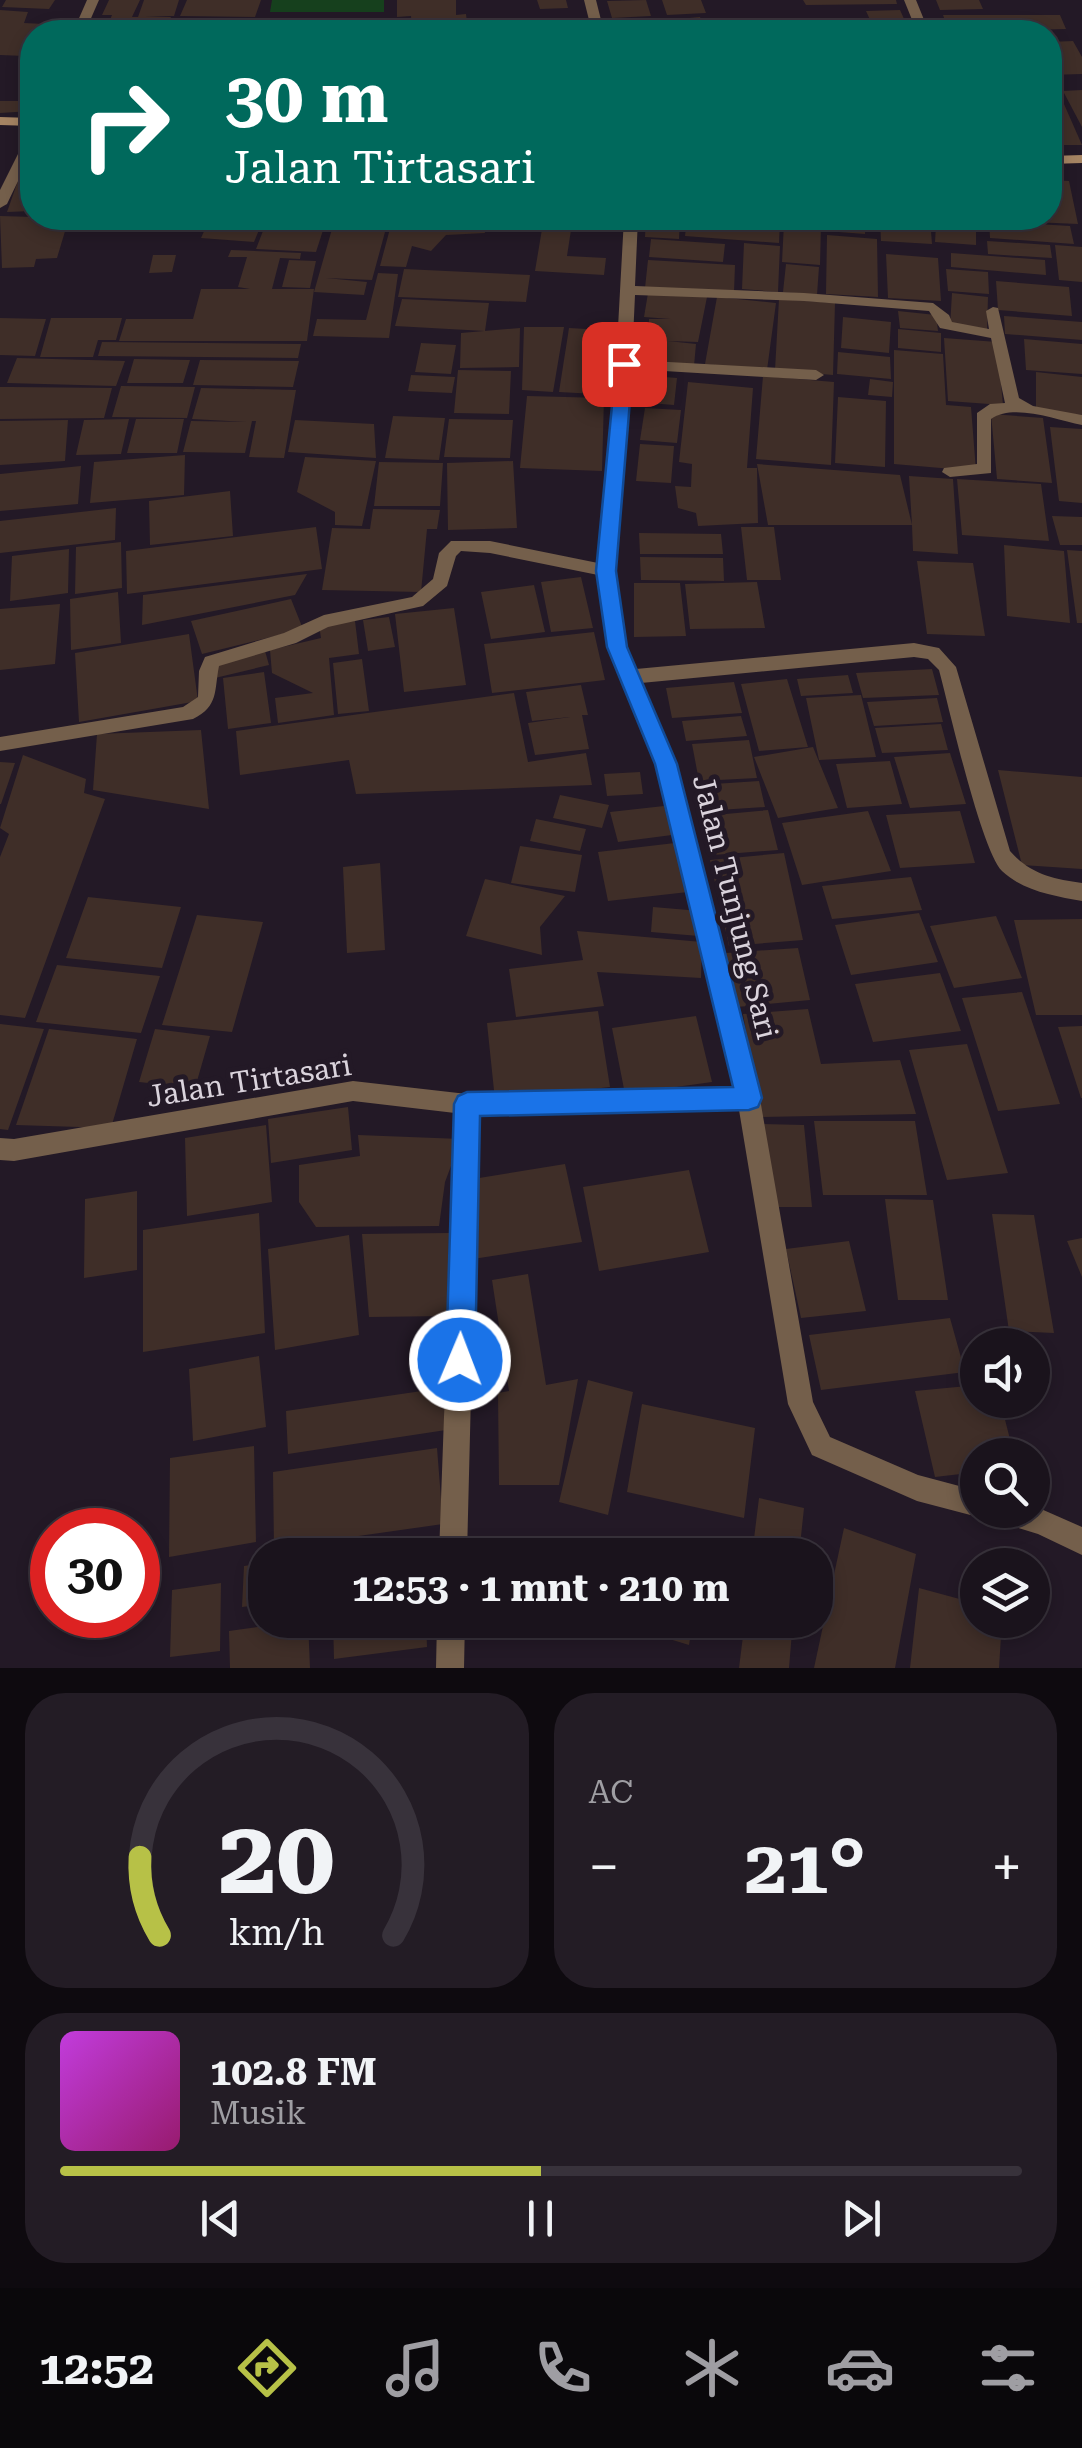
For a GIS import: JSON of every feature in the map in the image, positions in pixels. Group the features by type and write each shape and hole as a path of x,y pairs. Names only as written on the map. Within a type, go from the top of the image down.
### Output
{"street":[{"path":"0,204 20,164"},
{"name":"Jalan Tunjung Sari","path":"630,230 624,364 606,571 617,647 666,764 749,1098 802,1404 821,1446 917,1488 960,1499"},
{"path":"626,290 933,307 952,330 998,335"},
{"path":"993,311 1012,401 1017,407"},
{"path":"624,364 816,375"},
{"path":"950,472 985,468 984,416 996,408 1017,407 1082,420"},
{"path":"0,744 186,714 201,708 209,696 211,662 290,638 324,621 417,602 441,582 448,553 457,545 606,571"},
{"path":"628,677 914,650 933,652 946,668 1001,855 1012,870 1040,885 1082,892"},
{"name":"Jalan Tirtasari","path":"0,1149 14,1150 354,1091 467,1104 749,1098"},
{"path":"454,1538 467,1104"},
{"path":"1050,1525 1081,1540"},
{"path":"450,1668 451,1638"}],"green space":[{"path":"272,0 384,0 384,12 270,12"}],"building":[{"path":"6,0 55,0 49,9 2,7"},
{"path":"109,0 140,0 132,17 138,17 144,0 179,0 174,16 145,16 171,17 170,20 110,20 112,15 102,15"},
{"path":"187,0 261,0 255,17 180,16"},
{"path":"397,0 456,0 456,15 466,14 467,20 411,20 411,16 397,17"},
{"path":"537,0 566,0 568,8 540,9"},
{"path":"646,0 651,16 612,18 607,1"},
{"path":"662,0 701,0 706,13 667,15"},
{"path":"803,0 896,0 897,4 806,5"},
{"path":"936,0 979,0 983,9 940,10"},
{"path":"0,10 28,12 25,20 20,20 20,56 0,55"},
{"path":"900,10 905,20 870,20 866,11"},
{"path":"943,15 1060,15 1066,29 1062,29 1062,20 945,20"},
{"path":"1062,41 1073,41 1082,57 1082,74 1062,75"},
{"path":"1082,90 1082,127 1063,91"},
{"path":"1062,100 1082,145 1062,145"},
{"path":"0,101 20,101 20,112 0,113"},
{"path":"20,175 20,211 7,212"},
{"path":"1062,181 1069,181 1078,224 1062,223"},
{"path":"0,216 20,217 20,230 65,230 57,258 36,259 34,267 2,268"},
{"path":"1062,226 1070,226 1074,244 990,238 990,230 1062,230"},
{"path":"205,230 259,230 254,242 201,238"},
{"path":"263,230 323,230 316,252 256,249"},
{"path":"332,230 385,232 372,280 326,278 367,282 364,295 314,292"},
{"path":"390,230 485,230 485,233 446,235 431,251 412,246 406,267 380,266"},
{"path":"542,230 571,230 567,256 606,258 604,275 535,271"},
{"path":"645,230 679,230 679,239 645,237"},
{"path":"686,230 780,230 779,243 685,236"},
{"path":"784,230 821,230 820,265 782,262"},
{"path":"825,230 865,230 865,234"},
{"path":"881,230 931,230 932,244 881,241"},
{"path":"936,230 976,230 976,245 935,242"},
{"path":"827,235 877,239 878,297 826,294"},
{"path":"651,239 725,244 723,262 649,257"},
{"path":"987,241 1050,245 1052,258 988,254"},
{"path":"744,243 780,246 778,292 742,289"},
{"path":"1055,245 1082,247 1082,282 1059,280"},
{"path":"231,250 301,253 300,259 280,258 272,289 314,289 307,341 119,341 126,319 193,319 201,289 250,289 238,287 247,257 228,257"},
{"path":"951,253 1045,260 1046,275 951,267"},
{"path":"886,254 938,258 941,301 888,298"},
{"path":"153,255 176,255 172,272 149,273"},
{"path":"289,260 316,261 310,288 282,287"},
{"path":"648,260 735,265 734,292 645,288"},
{"path":"786,264 819,267 817,295 783,292"},
{"path":"404,269 530,275 526,302 398,297"},
{"path":"946,269 988,272 989,294 948,291"},
{"path":"378,273 398,274 389,338 313,336 317,319 366,320"},
{"path":"996,281 1069,287 1072,316 998,310"},
{"path":"648,293 707,297 698,342 668,341 696,344 694,366 647,362 649,319 670,319 644,317"},
{"path":"952,293 988,297 987,331 950,327"},
{"path":"717,297 776,303 767,370 705,364"},
{"path":"402,299 489,303 485,331 395,326"},
{"path":"779,299 835,303 833,375 775,370"},
{"path":"898,311 936,315 938,331 900,328"},
{"path":"1004,316 1082,322 1082,340 1005,334"},
{"path":"843,317 891,322 889,353 841,348"},
{"path":"0,318 46,319 35,356 0,355"},
{"path":"51,318 122,318 116,340 98,340 93,357 40,357"},
{"path":"524,327 564,327 553,392 522,390"},
{"path":"520,328 519,367 460,368 461,333"},
{"path":"569,328 621,331 613,395 559,392"},
{"path":"898,329 941,333 941,352 898,348"},
{"path":"944,338 997,342 1003,405 948,401"},
{"path":"1024,339 1082,344 1082,374 1026,370"},
{"path":"102,342 301,344 298,358 98,356"},
{"path":"421,343 456,345 451,374 415,372"},
{"path":"894,350 943,354 946,405 971,407 976,471 894,464"},
{"path":"838,352 890,357 891,379 837,374"},
{"path":"17,358 125,361 116,386 7,383"},
{"path":"134,359 190,360 183,383 127,383"},
{"path":"200,360 299,361 293,387 193,385"},
{"path":"458,370 511,371 509,414 454,413"},
{"path":"1036,372 1082,377 1082,415 1036,410"},
{"path":"411,375 455,377 452,393 408,391"},
{"path":"652,376 677,378 674,405 649,403"},
{"path":"763,376 834,382 831,465 756,459"},
{"path":"870,379 893,382 892,397 868,395"},
{"path":"688,382 753,388 747,468 757,468 758,523 698,526 696,513 678,508 675,486 691,487 692,464 679,462"},
{"path":"121,386 195,387 187,418 112,417"},
{"path":"0,387 112,388 104,418 0,419"},
{"path":"201,388 296,390 284,458 249,457 256,421 252,421 245,453 183,452 191,421 247,422 192,419"},
{"path":"527,396 604,398 602,471 520,468"},
{"path":"838,397 886,401 885,467 835,463"},
{"path":"645,408 681,410 677,443 640,440"},
{"path":"991,414 1043,418 1052,483 997,479"},
{"path":"393,416 445,418 439,460 385,458"},
{"path":"129,419 121,454 76,455 84,420"},
{"path":"136,419 184,419 177,453 127,453"},
{"path":"449,419 513,420 510,458 444,457"},
{"path":"68,420 65,461 0,465 0,421"},
{"path":"295,420 374,424 376,458 288,452"},
{"path":"1050,427 1082,429 1082,503 1059,501"},
{"path":"640,444 674,446 671,483 636,481"},
{"path":"185,455 184,495 90,503 94,462"},
{"path":"305,457 376,461 362,526 335,525 335,512 297,492"},
{"path":"513,461 517,528 448,530 447,463"},
{"path":"379,462 443,463 440,506 374,506"},
{"path":"757,464 900,475 912,525 768,525"},
{"path":"81,466 78,504 0,511 0,474"},
{"path":"909,476 953,479 958,554 913,551"},
{"path":"957,479 1041,484 1049,541 962,535"},
{"path":"230,491 233,536 150,545 149,501"},
{"path":"116,508 115,540 0,553 0,521"},
{"path":"373,509 440,510 437,529 427,529 421,592 322,590 332,528 370,529"},
{"path":"1052,516 1082,517 1082,545 1060,545"},
{"path":"316,527 322,569 127,594 126,551"},
{"path":"741,527 774,527 781,580 747,580"},
{"path":"639,533 721,534 723,554 640,554"},
{"path":"121,542 122,588 75,594 76,547"},
{"path":"1004,545 1064,551 1070,623 1007,616"},
{"path":"69,549 68,593 10,601 12,556"},
{"path":"1067,550 1082,551 1082,623 1077,623"},
{"path":"640,557 723,558 724,581 641,580"},
{"path":"917,561 973,563 985,636 927,634"},
{"path":"307,574 295,595 142,625 143,595"},
{"path":"581,577 593,628 551,632 541,582"},
{"path":"757,582 765,628 690,629 685,584"},
{"path":"634,583 680,583 686,636 634,637"},
{"path":"534,585 545,632 491,639 481,592"},
{"path":"118,592 121,643 71,650 70,599"},
{"path":"291,599 303,629 202,654 191,621"},
{"path":"60,604 55,664 0,670 0,609"},
{"path":"454,608 466,685 404,692 395,614"},
{"path":"389,617 395,647 368,651 363,620"},
{"path":"355,621 359,654 329,658 334,715 278,723 275,698 313,693 272,673 270,650 321,638 319,625"},
{"path":"594,632 605,680 492,693 484,644"},
{"path":"189,634 198,701 79,722 75,653"},
{"path":"265,651 269,665 215,678 211,664"},
{"path":"362,659 369,711 338,714 333,663"},
{"path":"932,669 939,695 863,698 856,673"},
{"path":"264,672 271,723 228,729 223,678"},
{"path":"848,675 853,693 801,696 797,679"},
{"path":"787,679 808,747 759,751 741,684"},
{"path":"734,682 742,713 672,718 666,688"},
{"path":"581,685 588,715 582,715 589,749 535,755 528,723 570,717 532,721 526,692"},
{"path":"514,693 528,762 586,753 592,785 356,794 349,760 240,775 236,731"},
{"path":"861,695 876,757 819,760 806,698"},
{"path":"937,698 943,722 874,726 867,702"},
{"path":"741,716 747,736 686,741 682,721"},
{"path":"941,724 948,750 882,753 875,728"},
{"path":"201,730 209,809 93,790 97,734"},
{"path":"749,740 757,778 699,781 692,744"},
{"path":"813,747 838,808 778,818 754,757"},
{"path":"950,753 966,804 910,808 894,757"},
{"path":"23,755 86,779 84,793 105,799 25,1018 0,1015 0,857 9,834 0,828"},
{"path":"890,761 902,804 847,808 836,764"},
{"path":"0,762 15,763 1,804 0,804"},
{"path":"998,770 1082,777 1082,869 1022,865"},
{"path":"640,772 643,794 607,796 604,774"},
{"path":"759,781 765,807 704,811 699,785"},
{"path":"560,795 609,805 602,828 553,818"},
{"path":"664,806 672,835 618,842 610,812"},
{"path":"768,810 778,850 713,855 704,816"},
{"path":"868,811 891,871 802,885 782,823"},
{"path":"960,811 975,863 900,868 886,815"},
{"path":"536,819 586,829 580,851 530,841"},
{"path":"675,843 688,892 608,901 598,852"},
{"path":"520,846 582,855 575,892 511,883"},
{"path":"784,853 803,940 729,946 710,860"},
{"path":"380,863 385,950 347,953 343,867"},
{"path":"911,877 922,910 832,919 822,886"},
{"path":"485,879 565,896 540,927 542,955 466,936"},
{"path":"88,897 181,907 162,968 66,958"},
{"path":"653,907 700,911 699,936 651,932"},
{"path":"919,913 938,962 851,975 835,925"},
{"path":"197,915 263,922 232,1032 162,1025"},
{"path":"996,916 1022,978 954,988 930,926"},
{"path":"1082,919 1082,1015 1036,1015 1014,920"},
{"path":"577,931 702,942 701,978 597,972 604,1006 516,1017 509,969 583,960"},
{"path":"798,948 810,1000 737,1007 726,953"},
{"path":"57,965 160,976 141,1033 36,1022"},
{"path":"940,973 961,1031 873,1042 855,984"},
{"path":"1022,992 1060,1104 998,1111 962,998"},
{"path":"808,1009 821,1064 900,1060 916,1114 761,1117 743,1014"},
{"path":"598,1011 610,1087 495,1100 487,1023"},
{"path":"696,1016 712,1082 625,1094 612,1028"},
{"path":"0,1024 44,1029 8,1130 0,1129"},
{"path":"1082,1026 1082,1098 1081,1098 1058,1027"},
{"path":"49,1029 137,1039 111,1128 16,1125"},
{"path":"155,1029 210,1036 195,1088 139,1082"},
{"path":"967,1044 1008,1173 947,1180 909,1050"},
{"path":"348,1107 352,1150 271,1163 268,1119"},
{"path":"814,1121 915,1121 927,1195 823,1195"},
{"path":"762,1124 804,1125 812,1207 778,1207"},
{"path":"266,1125 272,1202 187,1216 185,1138"},
{"path":"358,1135 461,1139 445,1182 439,1226 316,1227 299,1202 299,1165 360,1156"},
{"path":"565,1164 582,1242 473,1259 473,1179"},
{"path":"689,1170 709,1252 599,1271 583,1187"},
{"path":"137,1191 137,1270 84,1278 85,1199"},
{"path":"885,1199 933,1200 948,1300 898,1300"},
{"path":"259,1213 265,1333 143,1352 143,1230"},
{"path":"992,1214 1034,1215 1054,1333 1050,1333 1050,1328 1009,1328"},
{"path":"449,1233 447,1316 369,1317 362,1234"},
{"path":"349,1235 359,1335 275,1350 268,1249"},
{"path":"1082,1238 1082,1277 1067,1241"},
{"path":"849,1241 866,1311 801,1318 786,1249"},
{"path":"528,1274 546,1385 578,1379 559,1485 499,1485 498,1393 509,1391 492,1280"},
{"path":"950,1318 960,1354 960,1373 821,1390 809,1335"},
{"path":"259,1356 266,1427 193,1441 189,1369"},
{"path":"588,1380 633,1392 608,1515 559,1502"},
{"path":"960,1387 960,1418 1005,1418 1010,1438 960,1438 960,1474 935,1477 915,1391"},
{"path":"442,1388 446,1430 288,1454 286,1411"},
{"path":"642,1404 755,1428 744,1518 627,1492"},
{"path":"254,1446 256,1538 248,1538 248,1543 169,1557 170,1458"},
{"path":"437,1448 443,1524 344,1538 274,1538 273,1472"},
{"path":"759,1498 804,1508 801,1538 754,1538"},
{"path":"844,1528 916,1554 895,1668 814,1668 820,1638 833,1638 833,1579"},
{"path":"248,1565 248,1606 242,1607 244,1566"},
{"path":"221,1583 220,1651 170,1657 172,1590"},
{"path":"919,1588 960,1599 960,1638 1001,1638 999,1668 910,1668"},
{"path":"248,1628 248,1638 309,1638 310,1668 230,1668 229,1631"},
{"path":"333,1638 427,1638 427,1647 334,1659"},
{"path":"666,1638 690,1638 689,1645"},
{"path":"743,1638 792,1638 789,1668 739,1668"}],"route":[{"path":"460,1360 467,1104 749,1098 666,764 617,647 606,571 624,364"}]}
